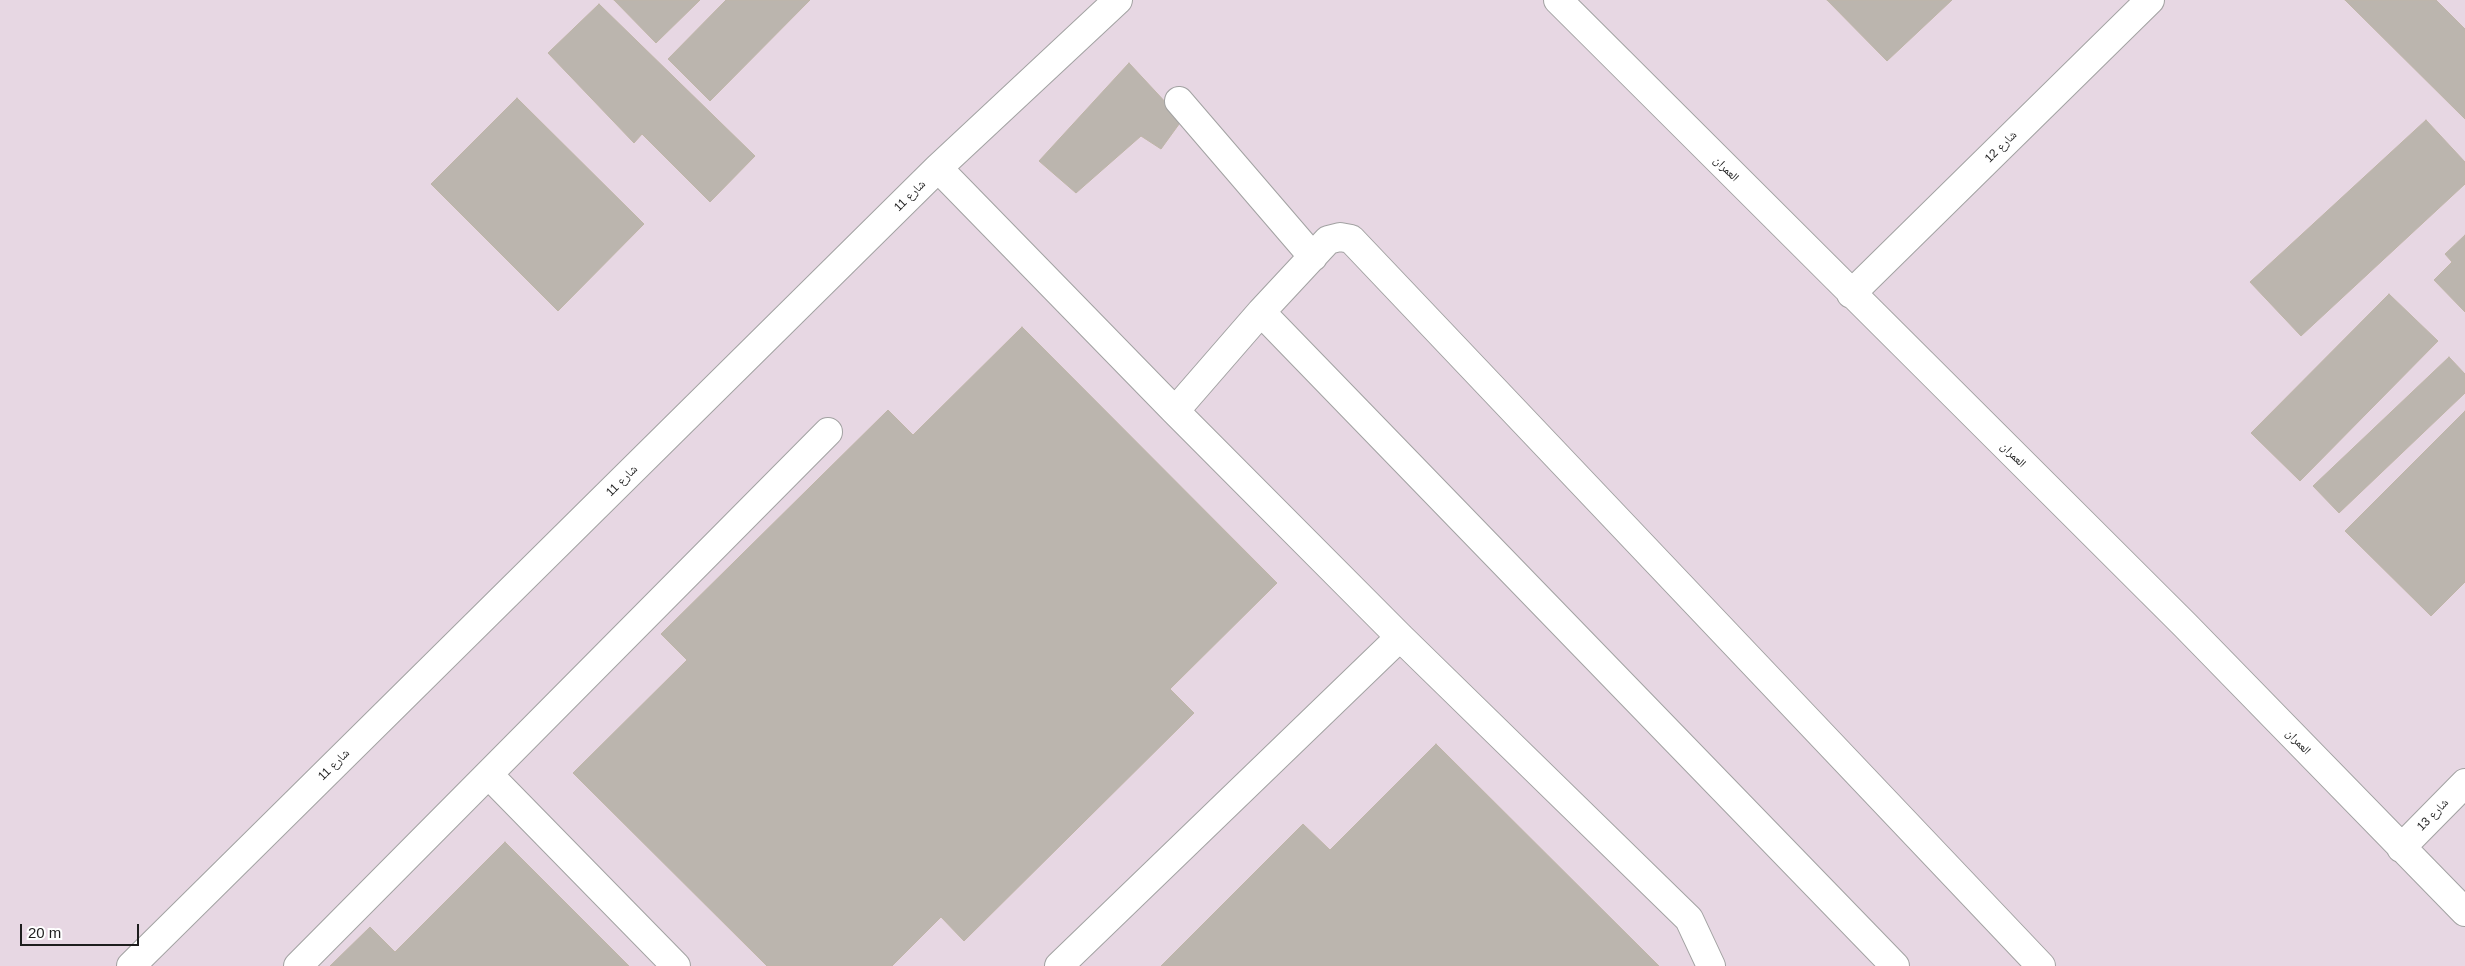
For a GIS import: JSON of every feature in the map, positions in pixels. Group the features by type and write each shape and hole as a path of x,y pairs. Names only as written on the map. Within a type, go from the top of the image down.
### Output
{"street":[{"name":"شارع 11","path":"131,966 938,168 1118,0"},
{"name":"العمران","path":"1558,0 2184,625 2465,912"},
{"name":"شارع 12","path":"1851,294 2150,0"},
{"path":"1179,101 1313,257"},
{"path":"938,168 1175,411 1400,637 1689,920 1711,966"},
{"path":"1175,411 1261,312 1328,240 1340,237 1351,239 2038,965"},
{"path":"1261,312 1895,966"},
{"path":"298,966 828,432"},
{"path":"1059,966 1400,637"},
{"path":"489,775 676,966"},
{"name":"شارع 13","path":"2401,848 2465,783"}],"shaded area":[{"path":"0,0 2465,0 2465,966 0,966"}],"building":[{"path":"614,0 700,0 656,43"},
{"path":"726,0 810,0 710,101 668,59"},
{"path":"1827,0 1952,0 1887,61"},
{"path":"2345,0 2436,0 2465,29 2465,119"},
{"path":"599,4 755,156 710,202 642,134 634,143 548,53"},
{"path":"1129,63 1182,120 1161,149 1141,136 1076,193 1039,161"},
{"path":"517,98 644,224 558,311 431,184"},
{"path":"2426,120 2465,162 2465,184 2301,336 2250,282"},
{"path":"2465,235 2465,312 2434,280 2452,262 2445,254"},
{"path":"2389,294 2438,341 2300,481 2251,433"},
{"path":"1022,327 1277,583 1170,689 1194,713 964,941 941,917 892,966 767,966 573,773 687,660 661,634 888,410 913,435"},
{"path":"2449,357 2465,374 2465,393 2339,513 2313,486"},
{"path":"2465,411 2465,582 2431,616 2345,531"},
{"path":"1436,744 1659,966 1161,966 1303,824 1330,850"},
{"path":"505,842 629,966 330,966 370,927 395,952"}]}
